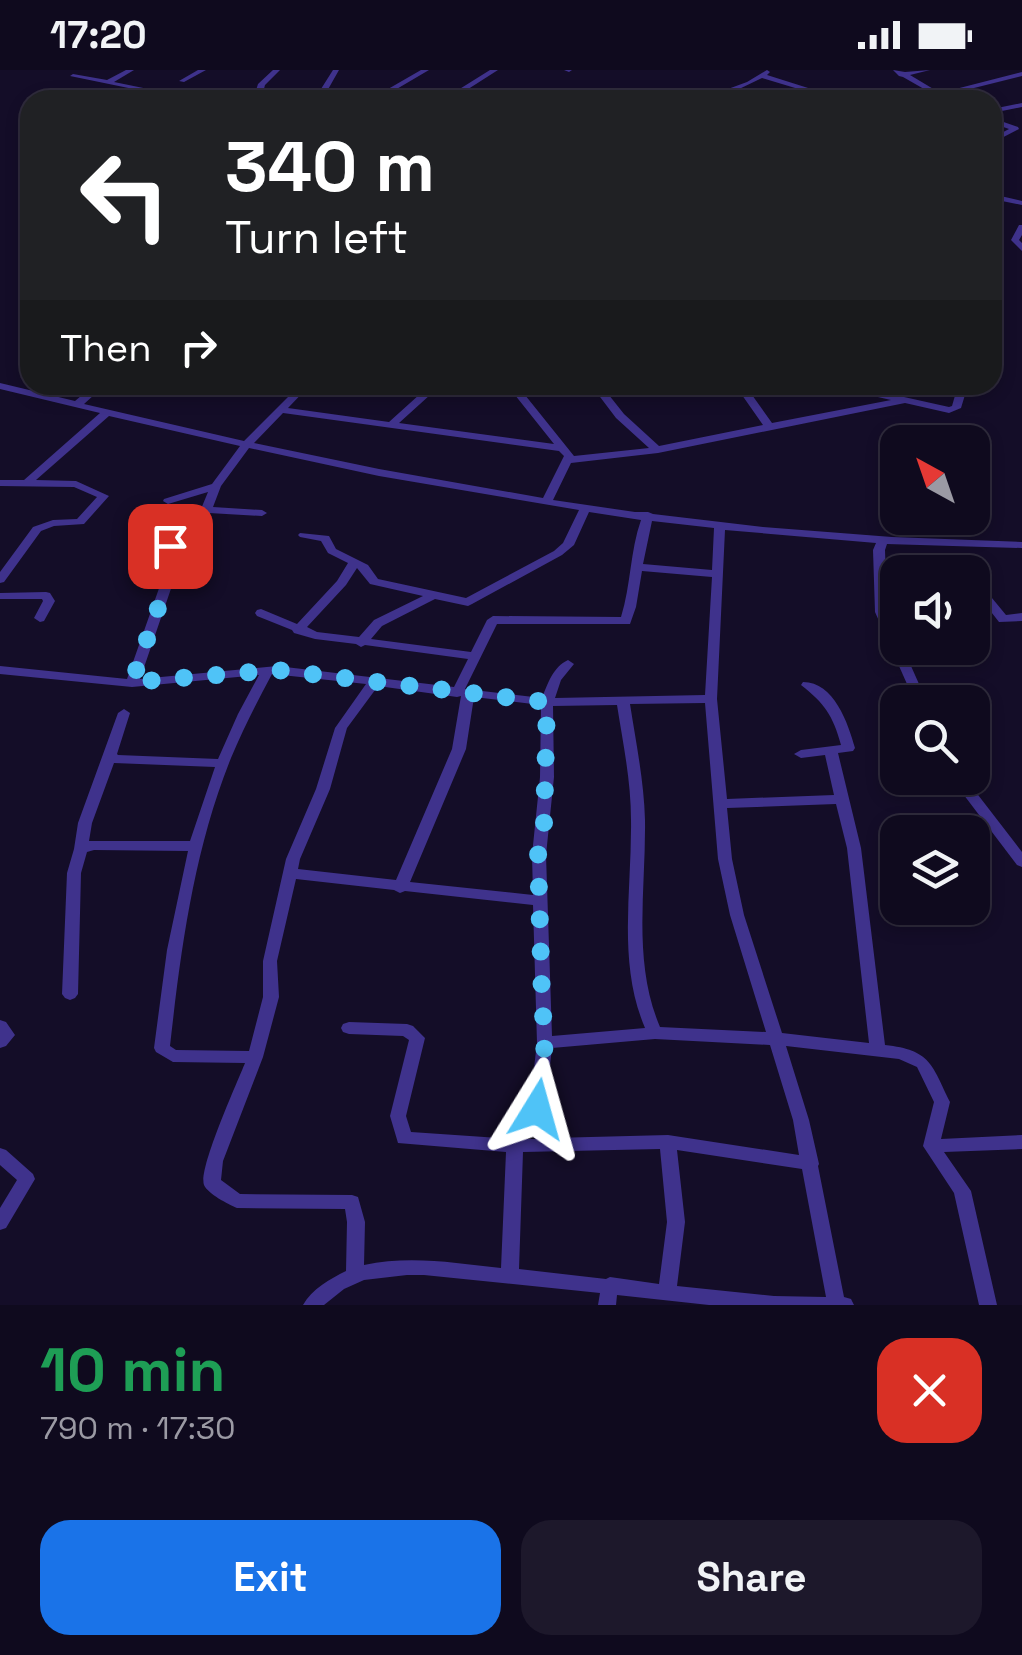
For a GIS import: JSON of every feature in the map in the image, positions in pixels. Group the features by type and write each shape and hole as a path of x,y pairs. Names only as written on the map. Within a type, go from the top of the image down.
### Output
{"street":[{"path":"109,82 132,70"},
{"path":"182,81 203,70"},
{"path":"260,90 277,70"},
{"path":"391,90 426,70"},
{"path":"462,90 495,70"},
{"path":"899,73 927,70"},
{"path":"732,90 768,73 815,90"},
{"path":"899,73 928,90"},
{"path":"959,90 1022,74"},
{"path":"73,76 149,90"},
{"path":"1022,228 1015,240 1022,248"},
{"path":"36,395 388,476 547,501 720,526 883,540 1022,546"},
{"path":"77,405 88,395"},
{"path":"132,682 169,577 170,546 206,510 216,486 245,446 295,395"},
{"path":"390,426 425,395"},
{"path":"520,395 570,460"},
{"path":"604,395 620,416 658,450"},
{"path":"747,395 770,428"},
{"path":"882,395 954,409 959,395"},
{"path":"570,460 658,450 905,400"},
{"path":"281,410 562,448"},
{"path":"28,482 106,413"},
{"path":"547,501 570,460"},
{"path":"0,483 76,484 104,496 80,522 52,523 37,530 0,580"},
{"path":"168,501 216,486"},
{"path":"304,535 325,538 332,551 356,560 374,582 472,600 568,545 586,506"},
{"path":"206,510 262,513"},
{"path":"400,888 459,749 463,693 472,656 493,620 626,620 639,567 636,548 648,515"},
{"path":"720,526 711,699 729,884 778,1039 811,1164 836,1304"},
{"path":"883,540 879,550 881,612 913,685"},
{"path":"298,630 342,583 356,560"},
{"path":"639,567 716,574"},
{"path":"361,643 378,623 434,595"},
{"path":"0,596 46,596 49,601 40,618"},
{"path":"990,603 1003,619 1022,617"},
{"path":"261,613 298,630 361,643 472,656"},
{"path":"545,1145 537,1092 545,1043 538,901 547,702 555,679 568,664"},
{"path":"0,670 132,682 268,670 547,702 711,699"},
{"path":"255,1056 172,1056 162,1048 172,943 197,846 232,730 268,670"},
{"path":"356,1275 352,1202 237,1201 212,1183 215,1161 255,1056 271,997 270,962 289,873 323,790 343,723 375,682"},
{"path":"801,754 848,748 842,722 814,687 806,685"},
{"path":"622,700 636,781 635,931 640,996 655,1033"},
{"path":"70,994 74,873 85,823 124,712"},
{"path":"832,753 854,848 878,1050"},
{"path":"110,755 114,759 222,762"},
{"path":"971,795 1022,862"},
{"path":"723,804 841,799"},
{"path":"82,849 93,845 197,846"},
{"path":"289,873 538,901"},
{"path":"0,1026 7,1035 0,1042"},
{"path":"349,1028 407,1030 417,1038 398,1116 404,1138 515,1146 668,1142 811,1164"},
{"path":"545,1043 655,1033 778,1039 902,1053 922,1063 942,1102 932,1146 962,1190 988,1305"},
{"path":"667,1292 676,1222 668,1142"},
{"path":"932,1146 1022,1142"},
{"path":"510,1276 515,1146"},
{"path":"0,1155 26,1179 0,1223"},
{"path":"312,1305 334,1283 373,1268 424,1267 510,1276 608,1295 667,1292 774,1304 845,1305"}],"route":[{"path":"170,546 169,577 132,682 277,670 547,702 547,776 538,855 544,963 542,1000 546,1015 537,1109"}]}
